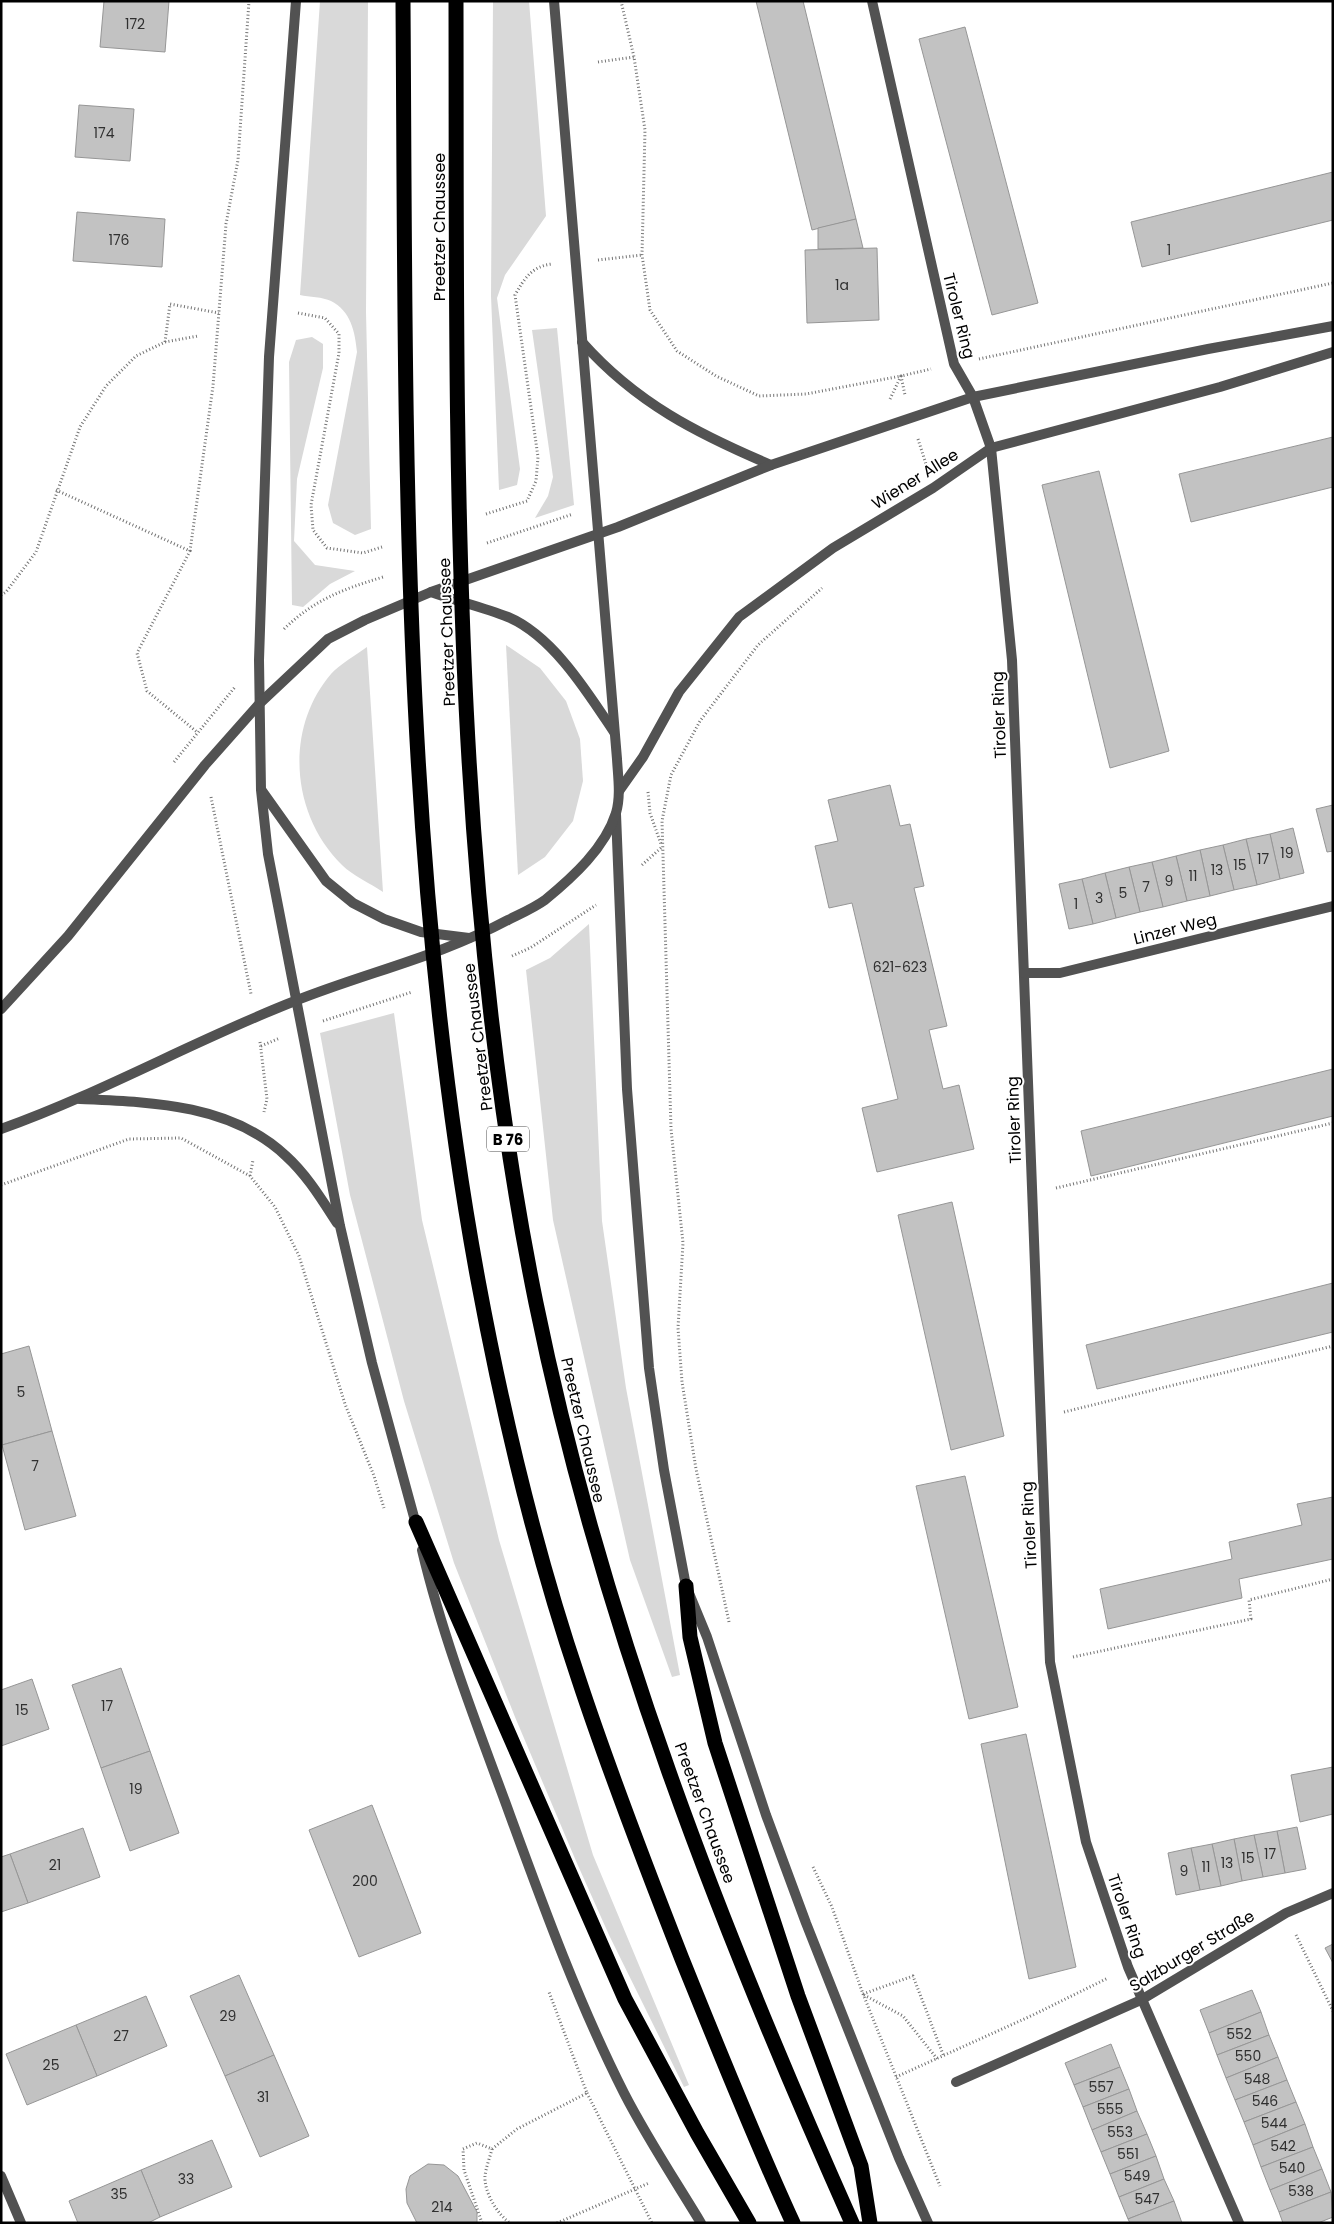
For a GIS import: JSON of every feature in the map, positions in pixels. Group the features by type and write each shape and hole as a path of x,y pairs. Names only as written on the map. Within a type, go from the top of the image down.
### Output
{"highway":[{"name":"Preetzer Chaussee","path":"403,1 408,501 418,780 438,1006 457,1157 478,1281 504,1406 535,1533 579,1680 664,1912 737,2095 793,2223"},
{"name":"Preetzer Chaussee","path":"456,1 460,488 470,765 490,1003 520,1217 536,1303 559,1404 587,1519 615,1614 645,1704 733,1938 768,2026 852,2223"},
{"path":"416,1522 625,1998 688,2117 749,2223"},
{"path":"686,1586 690,1637 715,1743 798,1996 861,2166 870,2223"}],"street":[{"path":"296,1 269,357 259,660 261,790 268,854 340,1226 372,1363 416,1522 432,1592 449,1648 549,1921 575,1986 624,2093 653,2145 701,2223"},
{"path":"554,1 619,791 616,813 627,1089 648,1359 664,1470 686,1586 707,1637 766,1815 806,1923 896,2149 928,2223"},
{"name":"Tiroler Ring","path":"872,1 954,364 973,397 992,448 1012,660 1039,1418 1050,1662 1086,1842 1128,1967 1239,2223"},
{"path":"1,1009 68,936 205,765 260,703 328,639 364,620 431,592 597,534 771,465 973,397 1208,349 1333,326"},
{"path":"582,342 600,362 654,407 699,433 771,465"},
{"name":"Wiener Allee","path":"619,791 643,757 678,692 739,617 833,548 933,488 992,448 1220,387 1333,352"},
{"path":"431,592 509,618 535,634 578,677 614,732"},
{"path":"261,790 326,882 353,903 384,919 421,932 473,939"},
{"path":"1,1129 77,1099 295,1001 473,939 548,898 586,862 603,839 616,813"},
{"name":"Linzer Weg","path":"1024,973 1060,973 1333,906"},
{"path":"77,1099 174,1105 226,1120 259,1135 286,1156 307,1179 340,1226"},
{"name":"Salzburger Straße","path":"956,2082 1141,2000 1286,1913 1333,1893"},
{"path":"1,2176 21,2223"}],"path":[{"path":"190,551 213,386 226,224 239,150 249,1"},
{"path":"621,1 634,57 645,130 642,255 650,310 677,351 716,376 759,396 806,394 901,376 933,488"},
{"path":"598,62 634,57"},
{"path":"596,260 642,255"},
{"path":"503,509 527,501 536,481 538,457 515,295 526,276 541,265 559,264"},
{"path":"165,342 170,304 219,313"},
{"path":"298,313 325,318 339,334 339,353 311,505 313,530 327,548 363,554"},
{"path":"1,595 6,592 36,552 80,427 106,386 136,356 165,342 198,336"},
{"path":"505,537 596,507"},
{"path":"730,1626 696,1469 682,1382 678,1328 683,1243 671,1129 662,821 671,775 700,721 758,645 826,585"},
{"path":"1032,1194 1333,1123"},
{"path":"1,1185 129,1139 181,1138 250,1176 275,1207 299,1256 344,1404 374,1476 386,1513"},
{"path":"1039,1418 1333,1346"},
{"path":"1050,1662 1251,1619 1249,1600 1333,1579"},
{"path":"812,1864 832,1907 863,1994 944,2195"},
{"path":"1286,1913 1333,2011"},
{"path":"1033,2015 1128,1967"},
{"path":"863,1994 913,1976 944,2057"},
{"path":"547,1986 587,2093 652,2223"},
{"path":"863,1994 903,2016 956,2082"},
{"path":"510,2223 503,2218 490,2198 485,2176 492,2149 517,2129 587,2093"},
{"path":"482,2223 464,2170 463,2150 477,2144 492,2149"}],"shaded area":[{"path":"320,1 368,1 366,312 371,529 355,535 333,523 328,505 357,352 355,337 351,323 338,305 324,299 300,295"},
{"path":"493,1 529,1 546,216 505,275 497,298 520,469 517,485 499,490 491,296"},
{"path":"557,328 574,505 535,518 548,496 553,477 532,330"},
{"path":"312,337 323,344 323,368 297,479 294,541 315,565 355,571 330,584 303,607 292,605 289,362 296,340"},
{"path":"506,645 540,668 566,701 580,739 583,781 573,821 545,857 518,875"},
{"path":"367,647 383,892 346,869 325,845 312,822 304,797 300,771 300,745 306,720 316,696 335,670"},
{"path":"589,924 602,1221 626,1388 680,1675 672,1677 630,1560 553,1220 526,970 550,958"},
{"path":"394,1013 422,1220 499,1540 593,1855 689,2085 684,2087 609,1935 515,1717 454,1563 404,1401 350,1195 320,1033"}],"building":[{"path":"104,1 169,1 165,52 100,47"},
{"path":"756,1 803,1 856,219 812,230"},
{"path":"965,27 1038,303 992,315 919,39"},
{"path":"79,105 134,109 130,161 75,157"},
{"path":"1333,172 1333,220 1142,267 1131,222"},
{"path":"77,212 165,219 162,267 73,261"},
{"path":"856,219 863,248 818,249 818,228"},
{"path":"877,248 879,320 807,323 805,250"},
{"path":"1333,437 1333,487 1191,522 1179,474"},
{"path":"1099,471 1169,751 1110,768 1042,485"},
{"path":"890,785 900,826 910,824 924,886 914,888 947,1026 929,1030 943,1089 959,1085 974,1149 877,1172 862,1108 898,1099 852,903 829,908 815,846 838,841 828,800"},
{"path":"1333,805 1333,851 1327,852 1316,809"},
{"path":"1293,828 1304,873 1280,879 1270,834"},
{"path":"1270,834 1280,879 1257,885 1246,839"},
{"path":"1246,839 1257,885 1234,890 1223,845"},
{"path":"1223,845 1234,890 1210,896 1200,850"},
{"path":"1200,850 1210,896 1187,901 1176,856"},
{"path":"1176,856 1187,901 1163,907 1152,862"},
{"path":"1152,862 1163,907 1140,912 1129,867"},
{"path":"1129,867 1140,912 1116,918 1105,873"},
{"path":"1105,873 1116,918 1093,924 1082,879"},
{"path":"1082,879 1093,924 1069,929 1059,884"},
{"path":"1333,1069 1333,1116 1091,1176 1081,1131"},
{"path":"952,1202 1004,1436 951,1450 898,1215"},
{"path":"1333,1283 1333,1332 1097,1389 1086,1345"},
{"path":"29,1346 52,1431 2,1445 1,1354"},
{"path":"52,1431 76,1516 25,1530 2,1445"},
{"path":"965,1476 1018,1707 969,1719 916,1486"},
{"path":"1333,1497 1333,1559 1239,1579 1242,1598 1108,1629 1100,1589 1232,1559 1229,1542 1302,1525 1297,1504"},
{"path":"121,1668 150,1751 101,1768 72,1685"},
{"path":"32,1679 49,1729 1,1746 1,1690"},
{"path":"1026,1734 1076,1967 1029,1979 981,1744"},
{"path":"150,1751 179,1833 130,1851 101,1768"},
{"path":"1333,1767 1333,1814 1300,1822 1291,1775"},
{"path":"372,1805 421,1933 359,1957 309,1830"},
{"path":"1297,1827 1306,1869 1285,1873 1277,1831"},
{"path":"83,1828 100,1877 28,1903 10,1854"},
{"path":"1277,1831 1285,1873 1263,1877 1254,1835"},
{"path":"1254,1835 1263,1877 1242,1881 1234,1839"},
{"path":"1234,1839 1242,1881 1221,1886 1212,1844"},
{"path":"1212,1844 1221,1886 1200,1890 1191,1848"},
{"path":"1191,1848 1200,1890 1176,1895 1168,1853"},
{"path":"10,1854 28,1903 1,1912 1,1857"},
{"path":"1333,1944 1333,1963 1325,1948"},
{"path":"239,1975 274,2055 225,2076 190,1996"},
{"path":"1252,1990 1261,2012 1209,2033 1200,2010"},
{"path":"146,1996 167,2046 97,2076 76,2025"},
{"path":"1261,2012 1269,2035 1217,2055 1209,2033"},
{"path":"76,2025 97,2076 27,2105 6,2054"},
{"path":"1269,2035 1278,2057 1226,2078 1217,2055"},
{"path":"1111,2044 1120,2067 1074,2085 1065,2063"},
{"path":"274,2055 309,2136 260,2157 225,2076"},
{"path":"1278,2057 1287,2080 1235,2100 1226,2078"},
{"path":"1120,2067 1129,2089 1083,2107 1074,2085"},
{"path":"1287,2080 1296,2102 1244,2122 1235,2100"},
{"path":"1129,2089 1137,2111 1092,2130 1083,2107"},
{"path":"1296,2102 1305,2124 1253,2145 1244,2122"},
{"path":"1137,2111 1147,2134 1101,2152 1092,2130"},
{"path":"1305,2124 1313,2147 1261,2167 1253,2145"},
{"path":"1147,2134 1156,2156 1110,2174 1101,2152"},
{"path":"212,2140 232,2187 160,2217 141,2170"},
{"path":"1313,2147 1322,2169 1270,2190 1261,2167"},
{"path":"1156,2156 1164,2179 1119,2197 1110,2174"},
{"path":"428,2164 444,2165 458,2176 477,2212 477,2223 417,2223 407,2203 406,2189 410,2176"},
{"path":"1322,2169 1331,2192 1279,2212 1270,2190"},
{"path":"141,2170 160,2217 148,2223 78,2223 69,2201"},
{"path":"1164,2179 1174,2201 1128,2219 1119,2197"},
{"path":"1331,2192 1333,2217 1318,2223 1283,2223 1279,2212"},
{"path":"1174,2201 1182,2223 1130,2223 1128,2219"}]}
